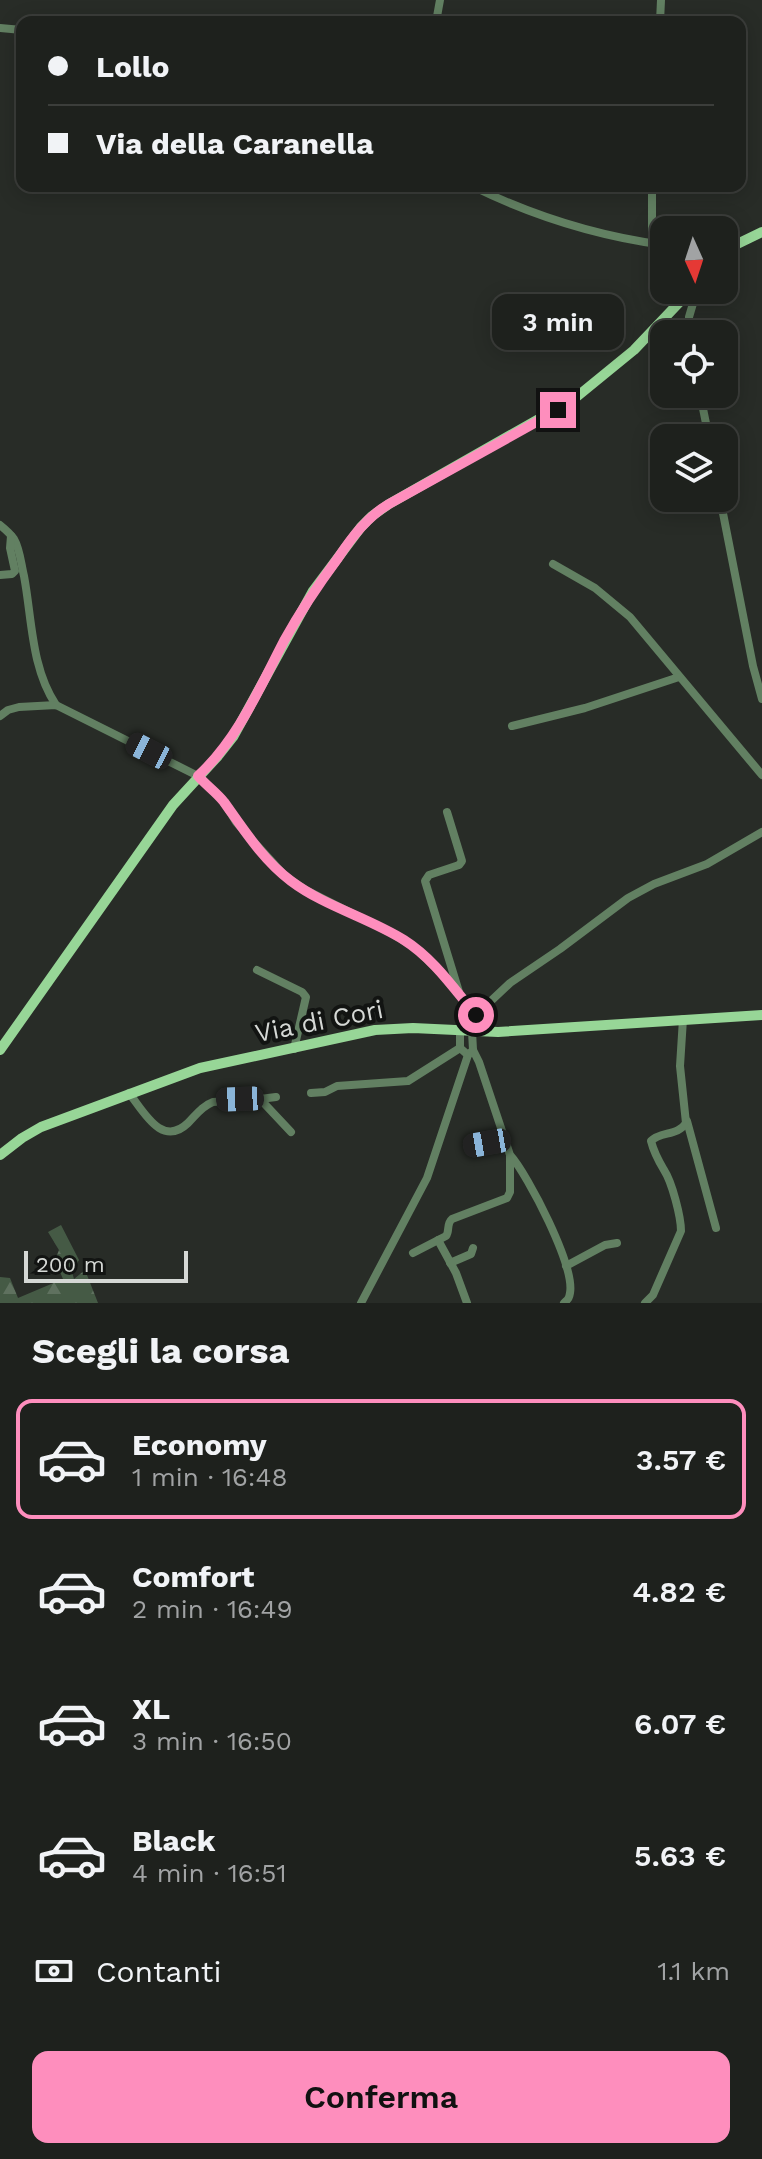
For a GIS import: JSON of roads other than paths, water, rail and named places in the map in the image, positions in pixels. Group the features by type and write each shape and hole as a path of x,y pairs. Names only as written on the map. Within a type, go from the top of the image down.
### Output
{"main road":[{"path":"738,245 762,232"},
{"path":"0,1050 173,805 218,756 238,728 308,599 370,518 389,504 574,399 634,350 678,304"},
{"name":"Via di Cori","path":"1,1153 37,1129 200,1068 379,1030 413,1028 490,1032 762,1015"}],"street":[{"path":"486,192 551,220 650,243"},
{"path":"652,192 652,216"},
{"path":"723,512 762,699"},
{"path":"0,525 17,546 31,628 49,694 56,705"},
{"path":"0,575 15,571 10,548 11,535"},
{"path":"553,564 595,588 636,624 762,775"},
{"path":"512,726 594,705 679,677"},
{"path":"0,716 19,707 56,705 198,776 222,799 241,828 288,879 411,945 431,962 490,1032"},
{"path":"447,812 462,861 459,865 429,875 425,881 460,996"},
{"path":"476,1015 510,983 628,898 650,885 707,864 762,832"},
{"path":"257,970 306,995 294,1049"},
{"path":"683,1019 680,1066 687,1120 716,1228"},
{"path":"311,1093 325,1092 335,1087 408,1081 460,1048 466,1031"},
{"path":"466,1031 470,1052 480,1065 510,1155 520,1167 554,1233 566,1266 571,1291 564,1303"},
{"path":"460,1048 470,1052"},
{"path":"365,1301 428,1174 454,1090 470,1052"},
{"path":"129,1093 156,1126 170,1132 182,1128 211,1102 276,1097"},
{"path":"260,1099 291,1132"},
{"path":"645,1303 653,1295 681,1226 667,1174 656,1159 651,1141 654,1137 681,1130 687,1120"},
{"path":"469,1146 504,1140"},
{"path":"413,1253 447,1235 451,1220 507,1198 510,1192 510,1155"},
{"path":"438,1240 467,1303"},
{"path":"566,1266 605,1245 617,1243"},
{"path":"450,1263 471,1254 473,1248"}]}
